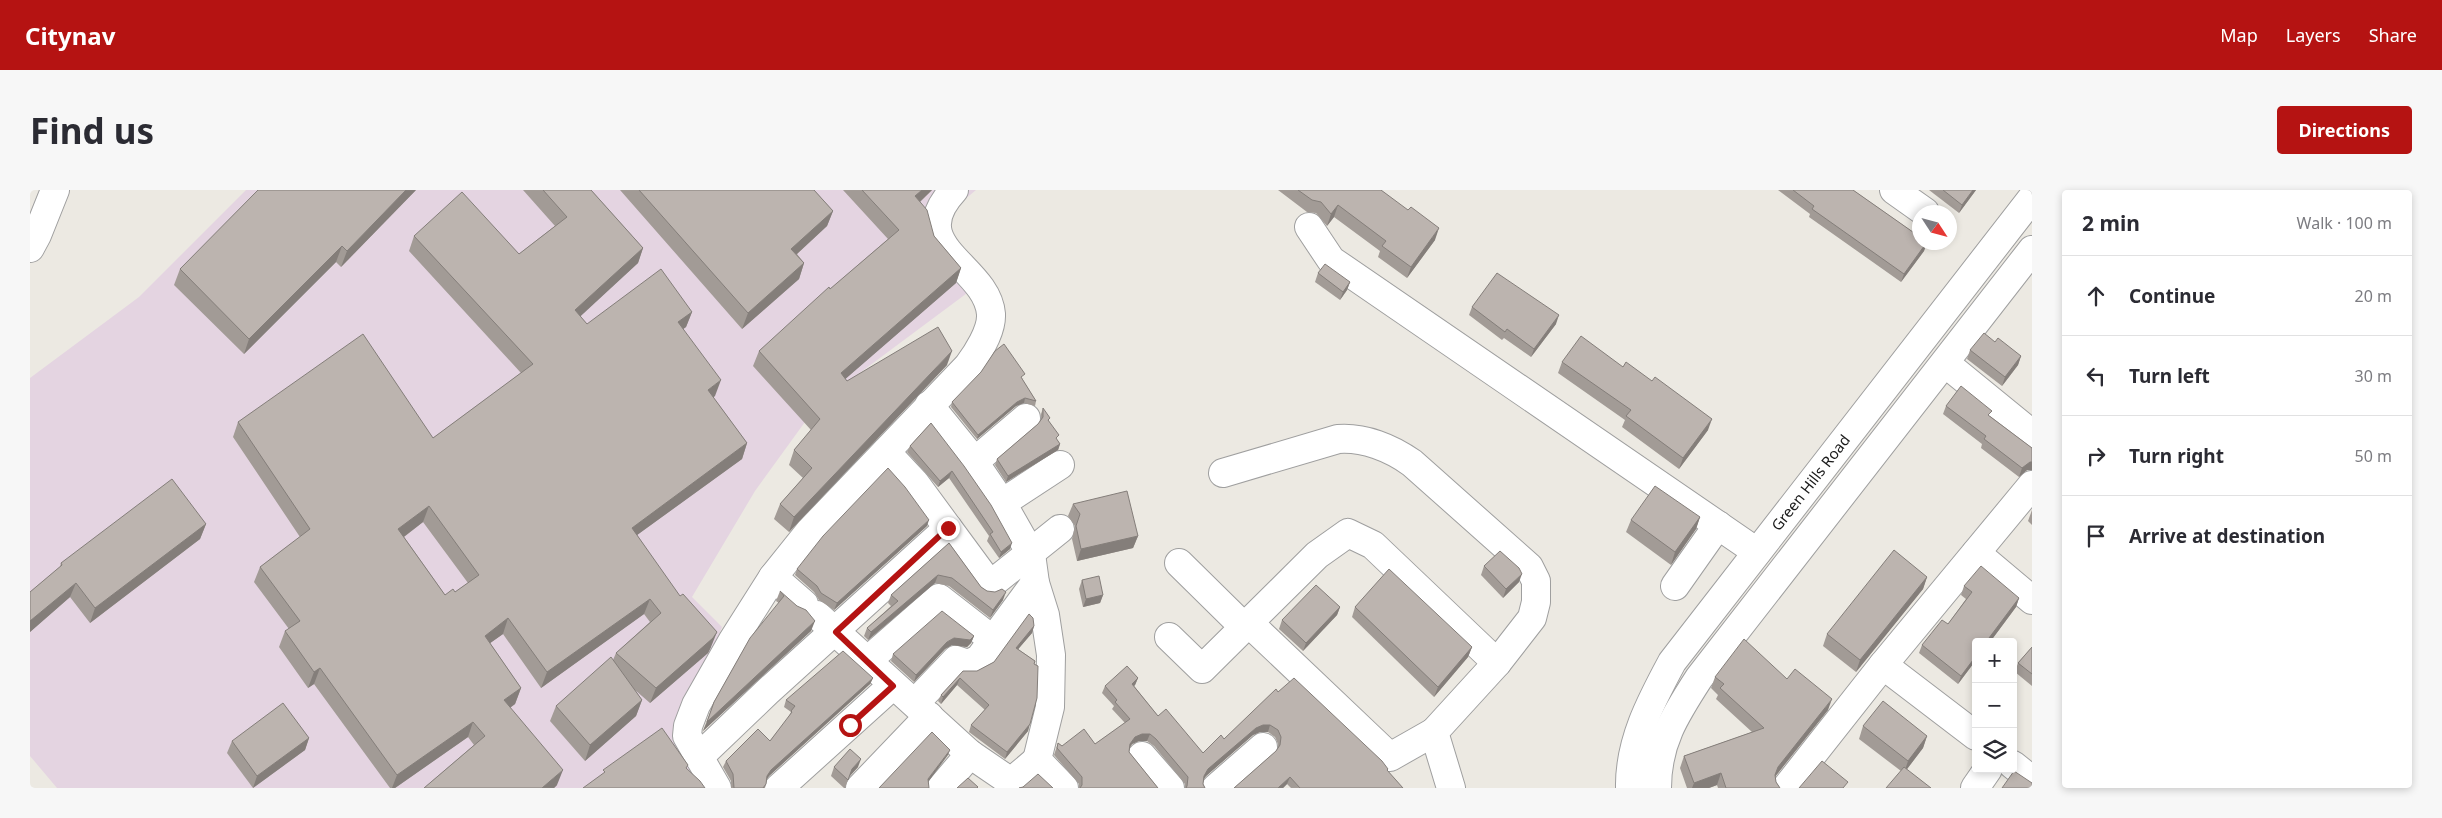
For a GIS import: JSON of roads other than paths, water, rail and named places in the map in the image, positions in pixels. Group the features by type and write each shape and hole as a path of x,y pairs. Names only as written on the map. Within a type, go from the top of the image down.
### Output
{"street":[{"path":"30,248 41,227 55,190"},
{"path":"717,788 687,736 688,726 696,704 733,640 773,577 809,532 978,353 985,339 991,315 985,296 940,238 935,223 942,203 954,190"},
{"path":"1894,190 1915,205"},
{"name":"Green Hills Road","path":"1630,788 1630,774 1637,736 1652,698 1672,662 2032,198"},
{"path":"1309,228 1331,260 1757,552"},
{"name":"Green Hills Road","path":"1657,788 1658,760 1673,718 1699,678 1946,363 2032,250"},
{"path":"1946,363 2032,434"},
{"path":"773,577 970,754 1012,782 1037,760 1050,707 1052,684 1051,655 1045,615 1035,583 1030,554 1002,503 974,462 929,405"},
{"path":"974,462 1026,418"},
{"path":"1179,563 1390,757 1434,732 1497,663 1532,618 1536,602 1536,581 1529,567 1400,454 1356,438 1338,439 1223,473"},
{"path":"886,452 920,490 990,585 1060,529"},
{"path":"1002,503 1060,465"},
{"path":"1786,788 1883,665 2032,485"},
{"path":"1675,586 1718,525"},
{"path":"699,756 766,692 819,617 948,528"},
{"path":"1169,637 1202,669 1248,626 1317,555 1348,533 1373,545 1497,663"},
{"path":"1976,553 2032,600"},
{"path":"860,788 922,710 956,660 968,664 975,662 984,654 1035,583"},
{"path":"866,662 939,598 993,640"},
{"path":"1883,665 1972,733"},
{"path":"779,788 893,686"},
{"path":"1434,732 1451,788"},
{"path":"1216,788 1263,747"},
{"path":"941,788 970,754"},
{"path":"1142,756 1170,788"},
{"path":"1037,760 1064,788"},
{"path":"2017,768 2032,780"},
{"path":"1975,788 1985,773"}]}
